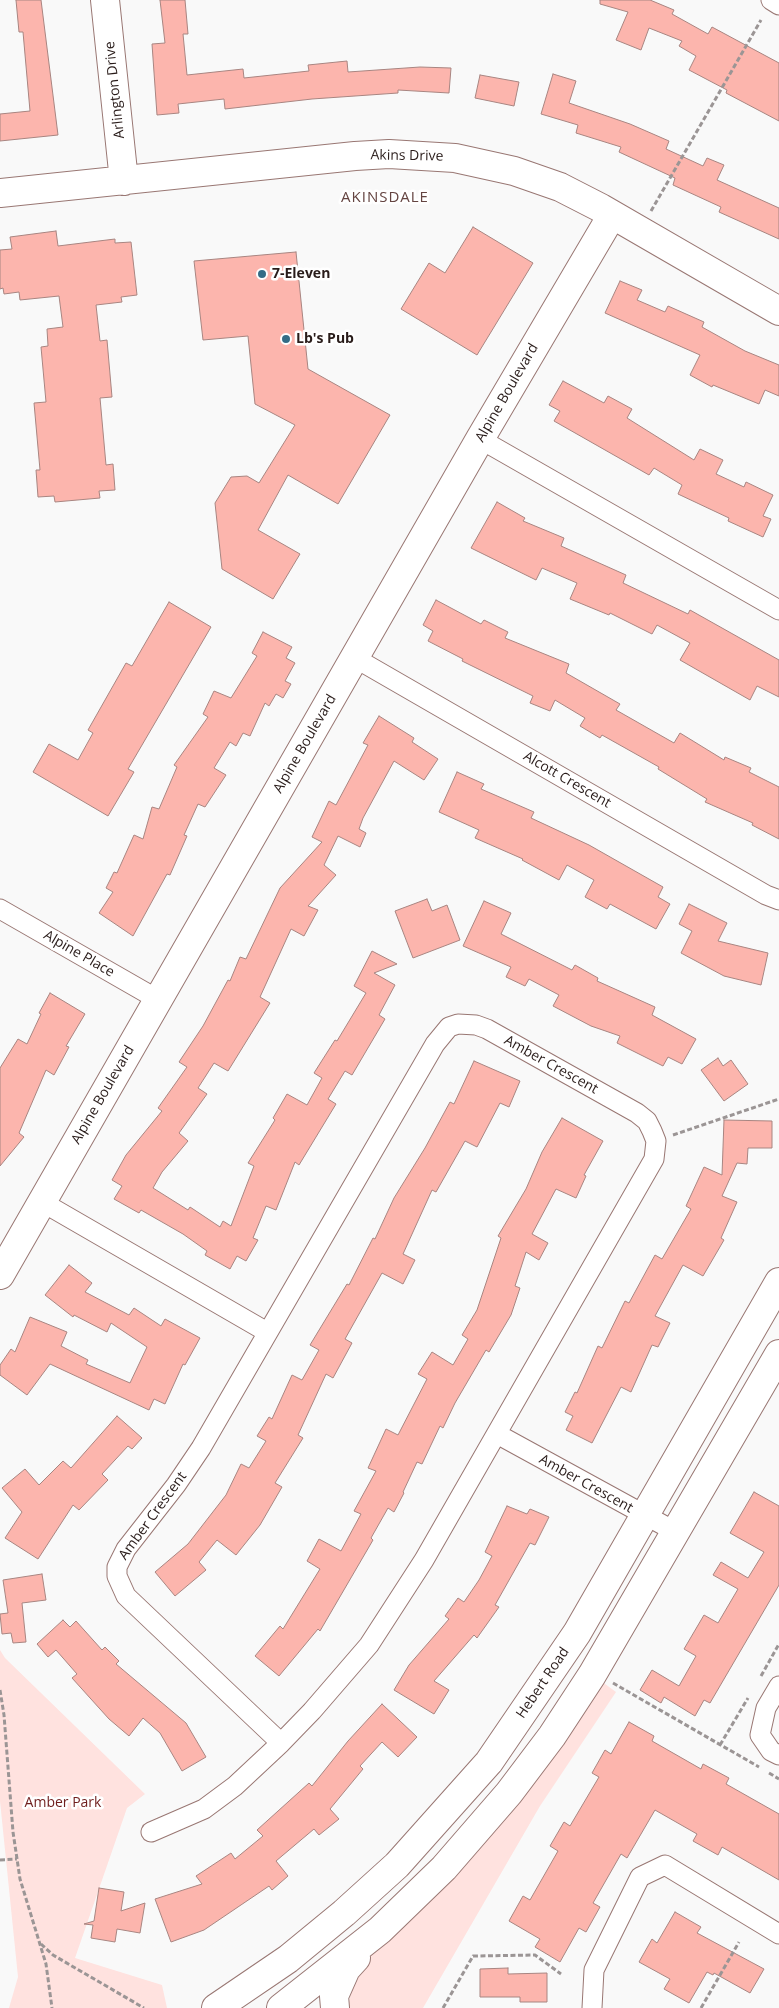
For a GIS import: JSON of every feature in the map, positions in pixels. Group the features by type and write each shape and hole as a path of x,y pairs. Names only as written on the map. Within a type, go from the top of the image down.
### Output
{"street":[{"name":"Arlington Drive","path":"105,0 124,181"},
{"path":"771,0 779,5"},
{"name":"Akins Drive","path":"0,193 355,156 424,155 455,158 514,171 560,187 612,214 779,311"},
{"name":"Alpine Boulevard","path":"0,1275 480,439 612,214"},
{"path":"480,439 779,610"},
{"name":"Alcott Crescent","path":"355,658 766,895 779,900"},
{"name":"Alpine Place","path":"0,909 157,999"},
{"name":"Amber Crescent","path":"281,1743 130,1600 117,1576 117,1567 126,1549 189,1466 435,1044 449,1027 466,1024 487,1029 636,1113 647,1121 656,1141"},
{"path":"151,1832 204,1809 235,1786 312,1711 369,1644 406,1590 649,1168 654,1158 656,1141"},
{"path":"42,1202 267,1332"},
{"name":"Hebert Road","path":"216,2008 264,1976 344,1913 397,1865 489,1762 577,1633 779,1282"},
{"path":"264,1976 287,2007 380,1930 444,1868 509,1793 552,1736 592,1675 779,1354"},
{"name":"Amber Crescent","path":"496,1434 676,1532"},
{"path":"779,1686 766,1708 760,1735 771,1751 779,1755"},
{"path":"592,2008 594,1970 640,1877 665,1865 779,1934"},
{"path":"335,2008 334,1996 346,1969 380,1930"}],"path":[{"path":"650,214 762,20"},
{"path":"656,1141 779,1099"},
{"path":"612,1682 779,1779"},
{"path":"0,1690 17,1859 23,1893 46,1964 52,2008"},
{"path":"0,1860 17,1859"},
{"path":"701,2008 739,1942"},
{"path":"40,1943 53,1955 144,2008"},
{"path":"443,2008 473,1956 535,1954 561,1974"}],"green space":[{"name":"Amber Park","path":"0,1650 5,1658 145,1794 127,1808 75,1958 162,1985 167,2008 9,2008 18,1977 0,1801"},
{"path":"601,1681 616,1692 540,1806 423,2008 348,2008 353,1981 364,1958"}],"building":[{"path":"16,0 41,0 58,135 0,141 0,114 30,111 23,32 19,32"},
{"path":"160,0 185,0 188,34 183,34 187,75 243,69 244,78 309,71 308,65 347,61 348,72 420,67 451,68 449,93 398,90 398,93 312,99 225,109 224,99 178,104 179,113 157,115 152,44 165,43"},
{"path":"600,0 650,0 674,10 672,14 708,34 712,27 779,63 779,121 726,93 727,90 689,70 696,56 679,46 682,41 649,28 641,50 616,40 628,12 600,4"},
{"path":"553,74 576,81 569,103 630,124 669,141 666,149 703,166 707,158 724,165 717,180 779,208 779,239 719,212 721,207 673,185 675,178 619,152 621,147 576,133 578,125 541,114"},
{"path":"480,75 519,82 514,106 475,98"},
{"path":"473,227 533,263 477,355 401,309 429,263 445,273"},
{"path":"56,231 58,246 115,239 115,243 131,242 137,295 121,297 122,302 96,305 100,341 107,340 112,397 100,398 106,465 113,464 115,490 99,491 100,498 55,502 54,496 38,497 36,470 40,470 34,403 46,402 41,347 48,346 47,329 63,327 59,296 20,300 19,292 4,294 3,288 0,289 0,250 12,249 10,237"},
{"path":"296,252 308,369 390,415 338,504 288,475 258,530 300,554 273,599 222,569 215,503 231,477 247,476 259,483 295,425 255,404 248,336 203,340 194,261"},
{"path":"620,281 642,290 637,300 665,312 668,306 704,322 702,327 745,351 779,365 779,396 765,390 759,404 713,385 712,387 690,375 700,355 605,313"},
{"path":"563,381 604,403 608,396 632,409 627,418 694,460 700,449 723,460 716,474 744,487 746,482 773,495 763,516 771,519 763,537 728,521 729,518 678,494 682,485 654,468 649,475 554,421 560,411 549,405"},
{"path":"497,502 525,518 523,521 564,538 561,546 626,575 623,583 688,614 690,610 779,660 779,697 757,686 750,700 680,660 690,643 657,625 652,634 610,613 609,615 570,599 577,583 542,568 536,580 471,548"},
{"path":"436,600 481,624 484,620 508,632 505,638 569,664 566,673 620,704 616,710 674,743 680,733 724,760 725,757 751,768 749,772 779,787 779,839 752,825 753,823 705,802 707,799 658,769 659,767 602,735 600,738 580,726 585,718 555,700 550,711 530,703 533,696 462,661 463,659 428,641 433,631 423,625"},
{"path":"169,602 211,627 128,769 134,772 108,816 33,772 49,744 78,760 93,733 88,730 126,663 132,666"},
{"path":"263,632 292,647 286,658 295,663 285,681 291,684 283,698 276,694 269,706 265,703 250,736 243,733 236,746 230,742 214,768 226,775 205,807 198,804 184,835 187,836 170,875 167,874 133,936 99,913 113,892 106,888 114,872 117,873 134,835 143,839 152,807 159,809 177,767 174,765 208,717 203,714 214,691 231,698 257,656 252,653"},
{"path":"379,716 414,738 412,742 438,759 424,780 394,761 363,818 359,829 366,833 360,847 338,836 324,865 336,875 308,906 318,910 304,936 291,929 260,997 270,1003 228,1071 214,1063 198,1088 207,1094 179,1133 188,1141 162,1172 153,1188 188,1210 190,1207 220,1227 223,1221 231,1226 254,1166 248,1163 275,1120 273,1118 287,1094 307,1105 322,1078 314,1073 335,1040 337,1041 366,993 354,986 372,951 397,964 374,973 395,985 379,1015 385,1019 352,1075 345,1071 328,1099 336,1104 299,1165 295,1162 276,1210 266,1206 253,1238 258,1240 246,1261 237,1256 230,1269 205,1255 207,1251 183,1234 141,1210 139,1213 114,1199 122,1186 112,1180 126,1155 162,1111 158,1108 187,1067 179,1062 203,1026 228,980 230,981 240,957 246,959 280,888 322,842 312,837 329,801 336,805 368,745 363,743"},
{"path":"457,772 484,784 481,789 534,812 531,818 589,845 663,887 658,897 670,904 656,929 610,904 607,909 585,897 594,880 567,865 559,880 523,859 475,838 479,830 439,812"},
{"path":"427,899 432,911 447,905 460,940 413,958 395,911"},
{"path":"484,901 511,913 501,934 572,970 575,965 598,978 597,981 655,1007 652,1015 696,1039 682,1064 668,1057 663,1066 617,1043 620,1036 591,1026 553,1006 559,995 529,979 525,986 506,977 511,967 463,946"},
{"path":"689,904 727,923 718,941 768,953 761,985 724,976 681,953 692,931 679,924"},
{"path":"50,993 85,1014 66,1046 69,1047 54,1075 46,1070 19,1133 24,1137 0,1166 0,1068 18,1039 27,1044 41,1014 39,1013"},
{"path":"718,1058 723,1066 731,1060 748,1084 724,1101 701,1070"},
{"path":"474,1061 520,1081 509,1107 500,1103 477,1147 465,1141 436,1192 432,1190 403,1254 415,1260 403,1284 382,1273 345,1339 352,1343 333,1378 326,1374 298,1435 303,1438 275,1483 282,1487 260,1525 236,1555 217,1540 199,1562 206,1570 175,1596 155,1572 188,1544 226,1495 241,1464 249,1468 266,1441 257,1436 269,1417 272,1419 292,1375 302,1380 319,1350 310,1345 347,1284 349,1285 373,1238 375,1239 394,1198 425,1148 450,1102 454,1104"},
{"path":"562,1118 603,1141 584,1175 586,1176 576,1198 556,1189 532,1234 548,1243 539,1260 526,1252 515,1286 520,1288 511,1315 489,1352 486,1350 455,1403 443,1428 440,1426 422,1464 417,1462 394,1512 388,1508 371,1538 373,1540 320,1631 318,1629 279,1676 255,1656 280,1626 283,1629 320,1569 307,1561 319,1539 341,1551 361,1514 354,1511 376,1471 368,1468 386,1429 398,1435 427,1379 418,1374 432,1352 453,1365 468,1339 462,1335 477,1310 501,1238 498,1236 526,1189 542,1152"},
{"path":"724,1120 772,1121 772,1148 748,1148 747,1164 737,1163 722,1196 737,1202 721,1238 724,1240 703,1276 683,1265 655,1316 670,1323 658,1347 652,1345 631,1392 621,1387 592,1443 566,1430 573,1416 565,1412 575,1392 577,1393 598,1346 602,1348 625,1301 629,1303 655,1255 662,1259 691,1209 686,1206 704,1167 722,1175"},
{"path":"69,1265 92,1283 85,1292 129,1315 134,1308 161,1326 165,1319 200,1338 185,1365 183,1364 165,1404 154,1399 149,1410 50,1364 27,1395 0,1375 0,1365 11,1349 15,1352 30,1317 67,1332 61,1346 88,1360 86,1364 130,1383 147,1347 111,1323 107,1332 74,1315 73,1317 45,1295"},
{"path":"117,1416 142,1438 132,1449 128,1446 102,1474 108,1480 79,1510 73,1505 38,1559 5,1538 22,1512 2,1488 25,1469 39,1485 63,1461 71,1468"},
{"path":"754,1492 779,1506 779,1585 710,1703 704,1700 695,1716 664,1697 661,1703 640,1690 652,1670 679,1686 696,1656 684,1649 704,1615 718,1623 738,1589 713,1575 721,1562 748,1578 764,1552 730,1533"},
{"path":"507,1506 527,1514 530,1509 549,1517 535,1545 530,1543 495,1605 499,1607 477,1638 474,1635 434,1681 449,1690 434,1714 394,1690 409,1665 449,1619 445,1616 458,1598 464,1602 479,1580 492,1556 485,1552"},
{"path":"42,1574 46,1600 22,1603 26,1642 13,1643 11,1633 2,1634 0,1614 8,1613 3,1580"},
{"path":"63,1620 70,1627 76,1621 102,1650 105,1647 119,1661 116,1664 186,1723 206,1757 182,1771 160,1733 143,1718 129,1736 109,1719 72,1678 77,1674 56,1650 48,1657 37,1644"},
{"path":"382,1704 417,1737 398,1757 382,1742 360,1766 363,1769 330,1809 339,1819 319,1835 314,1829 276,1861 288,1876 272,1890 269,1886 204,1930 171,1942 155,1899 202,1884 196,1876 231,1853 235,1859 263,1836 257,1830 309,1783 312,1786 348,1741"},
{"path":"629,1722 654,1736 652,1741 701,1769 703,1764 729,1778 726,1784 779,1814 779,1880 722,1847 718,1855 693,1841 697,1834 655,1810 627,1858 621,1854 593,1903 600,1907 586,1932 579,1928 560,1962 535,1947 540,1939 509,1921 523,1896 530,1900 558,1851 550,1846 564,1822 570,1826 599,1777 592,1773 605,1750 611,1754"},
{"path":"99,1888 124,1892 121,1911 145,1903 140,1933 117,1929 115,1942 91,1938 93,1925 84,1924 94,1921"},
{"path":"675,1912 701,1927 697,1933 764,1969 750,1993 714,1973 713,1975 707,1972 689,2003 664,1989 670,1979 639,1962 652,1939 657,1943"},
{"path":"508,1968 508,1974 547,1973 547,2002 520,2002 520,1997 480,1997 480,1969"}],"place":[{"name":"7-Eleven","path":"262,274"},
{"name":"Lb's Pub","path":"286,339"}],"district":[{"name":"AKINSDALE","path":"385,198"}]}
